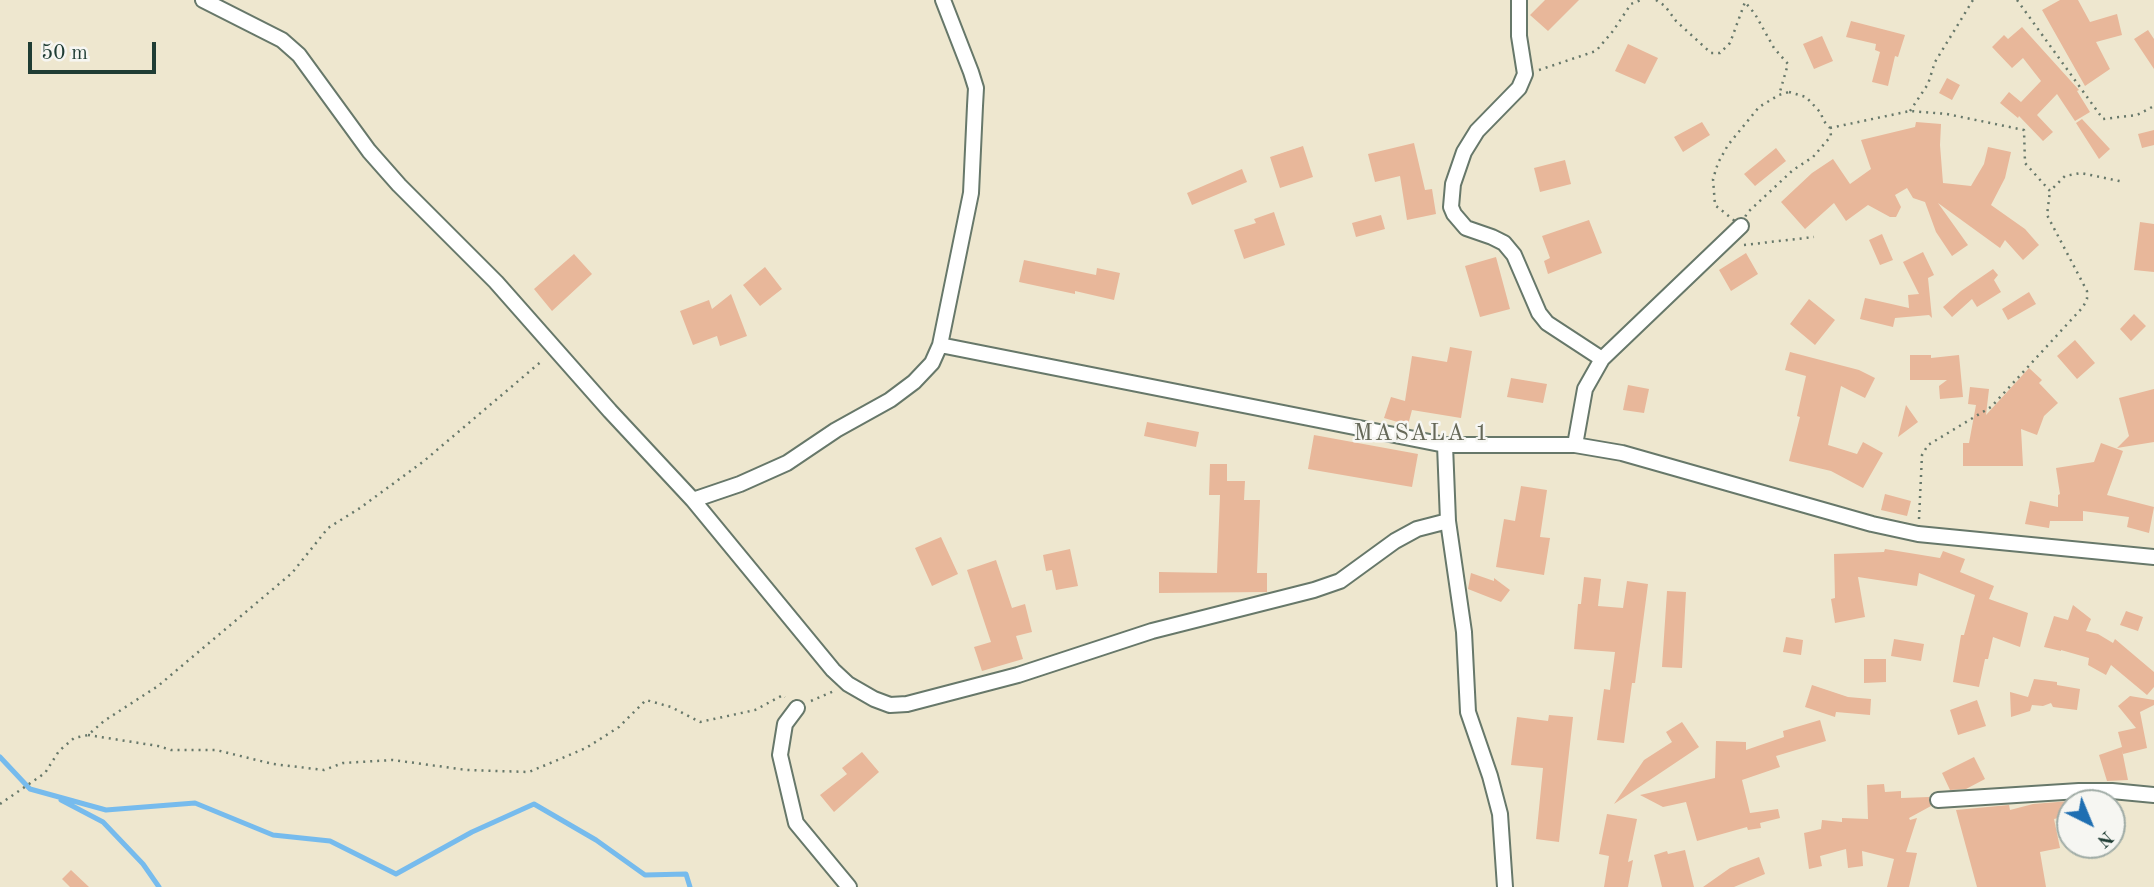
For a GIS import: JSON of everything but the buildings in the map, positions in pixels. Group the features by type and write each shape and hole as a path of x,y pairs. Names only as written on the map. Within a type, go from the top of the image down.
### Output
{"street":[{"path":"203,0 282,40 299,55 369,151 399,185 496,282 610,411 694,500 797,628 848,684 882,702 890,705 908,704 1018,675 1152,631 1314,590 1340,581 1395,541 1417,529 1448,521"},
{"path":"694,500 740,484 787,463 836,430 890,400 914,382 932,363 940,345 971,194 975,88 943,0"},
{"path":"1520,0 1518,36 1525,74 1519,88 1477,131 1464,152 1453,184 1451,207 1465,228 1503,243 1514,255 1539,313 1547,323 1602,359"},
{"path":"1574,445 1585,389 1602,359 1741,226"},
{"path":"940,345 1445,446 1574,445 1622,453 1872,524 1918,534 2154,557"},
{"path":"1445,446 1448,521 1464,632 1468,712 1500,814 1505,887"},
{"path":"797,708 785,724 780,755 796,823 849,887"},
{"path":"1938,800 2078,791 2154,795"}],"path":[{"path":"1525,74 1569,62 1596,51 1631,4 1641,0"},
{"path":"1656,0 1711,53 1720,53 1730,43 1745,2 1774,48 1788,64 1779,95"},
{"path":"1910,111 1928,84 1935,62 1973,0"},
{"path":"2017,0 2103,119 2137,115 2154,106"},
{"path":"1789,93 1806,97 1830,128 1831,135 1814,157 1793,170 1747,213 1741,226 1715,205 1713,179 1718,163 1759,107 1779,95 1789,93"},
{"path":"1830,128 1910,111 1947,114 2024,130 2025,163 2050,191"},
{"path":"1918,534 1922,455 1928,445 1990,407 2083,307 2087,299 2087,291 2048,215 2050,191 2065,176 2081,173 2124,182"},
{"path":"1720,248 1814,237"},
{"path":"88,735 104,721 158,686 292,573 328,528 424,461 556,349"},
{"path":"0,804 45,773 59,751 74,738 88,735 171,750 216,750 273,764 324,771 343,763 393,760 467,770 529,772 586,748 619,727 646,700 671,707 700,722 755,710 783,695 797,708 848,684"}],"waterway":[{"path":"0,757 30,789 106,810 195,803 273,835 330,841 396,874 472,832 534,804 596,840 645,875 686,874 690,887"},
{"path":"61,800 103,822 143,864 159,887"}],"district":[{"name":"MASALA 1","path":"1422,434"}]}
